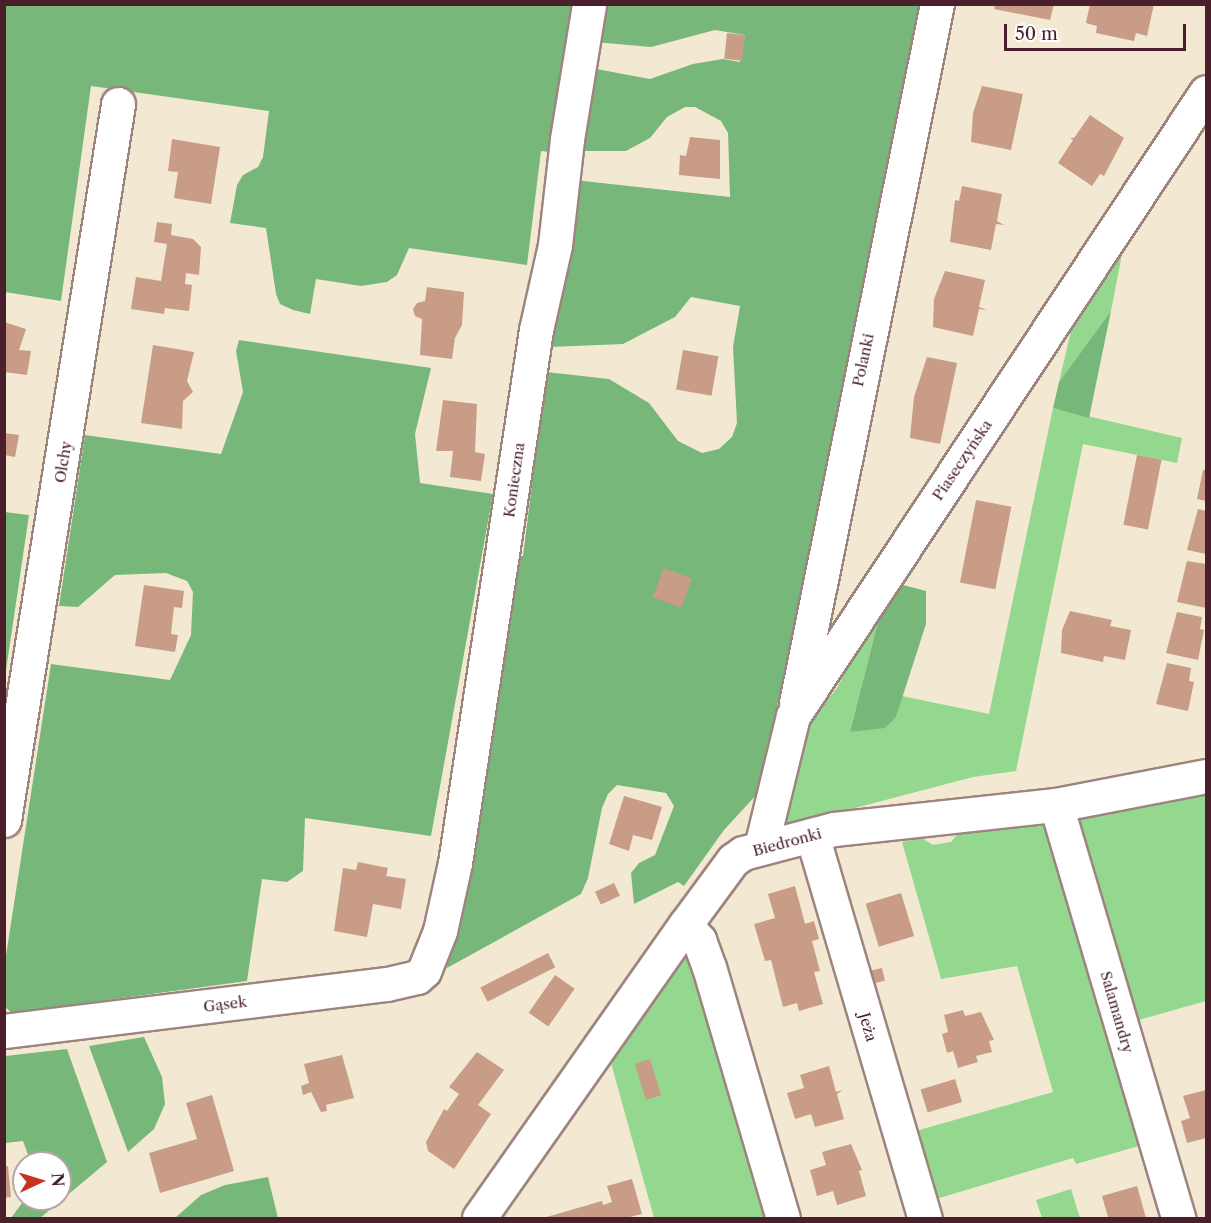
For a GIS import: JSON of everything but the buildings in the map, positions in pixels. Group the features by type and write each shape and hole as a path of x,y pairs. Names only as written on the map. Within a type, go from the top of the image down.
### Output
{"street":[{"name":"Konieczna","path":"432,955 455,863 589,4"},
{"name":"Polanki","path":"793,716 937,4"},
{"name":"Piaseczyńska","path":"761,848 793,716 1206,92"},
{"name":"Olchy","path":"4,820 118,105"},
{"name":"Biedronki","path":"489,1214 685,925 733,860 761,848 812,835 1056,805 1206,776"},
{"name":"Salamandry","path":"1056,805 1178,1218"},
{"name":"Jeża","path":"812,835 924,1218"},
{"path":"685,925 699,940 709,967 783,1218"},
{"name":"Gąsek","path":"4,1030 404,981 424,971 432,955"}],"green space":[{"path":"5,5 578,5 550,152 541,151 527,265 409,248 397,275 387,282 361,286 316,279 310,314 293,310 280,304 276,294 266,228 230,223 237,185 243,175 258,167 263,157 269,111 91,86 61,301 5,292"},
{"path":"601,5 924,5 759,792 724,830 684,886 678,882 634,904 631,873 639,863 655,855 674,806 666,793 617,785 608,794 602,808 588,878 581,894 447,968 517,556 523,556 546,372 609,379 649,403 678,441 702,453 719,449 732,437 737,423 733,347 740,306 691,297 675,317 623,344 549,347 574,180 730,197 728,133 721,121 695,107 685,107 667,117 650,138 626,151 578,151 591,68 650,79 693,64 723,59 740,62 745,35 715,30 651,47 595,42"},
{"path":"1127,228 1111,311 1059,382 1077,305"},
{"path":"1111,311 1089,418 1053,408 1059,382"},
{"path":"239,340 431,368 415,434 420,483 493,494 431,836 305,818 303,871 287,882 262,879 247,981 12,1013 5,1007 5,962 51,664 170,680 191,635 193,592 187,581 166,573 115,575 78,607 59,606 85,435 221,454 243,392 236,351"},
{"path":"1053,408 1182,438 1177,463 1083,444 1016,771 973,777 779,828 794,754 815,715 837,688 886,590 850,732 896,717 902,696 989,714"},
{"path":"4,512 29,515 5,677"},
{"path":"892,582 926,591 926,624 896,717 885,728 850,732 886,590"},
{"path":"1206,787 1206,1001 1135,1021 1078,824 1086,812"},
{"path":"1046,820 1146,1144 1076,1164 1073,1158 926,1202 905,1134 1053,1092 1017,966 941,979 902,842 922,838 933,845 951,842 958,833"},
{"path":"679,957 691,958 767,1218 654,1218 611,1063"},
{"path":"144,1037 162,1077 165,1104 154,1129 128,1152 89,1046"},
{"path":"67,1049 107,1162 72,1191 72,1151 27,1151 23,1141 5,1143 5,1056"},
{"path":"268,1177 278,1218 175,1218 201,1195 225,1185"},
{"path":"1071,1189 1080,1218 1042,1218 1036,1200"},
{"path":"16,1211 48,1211 40,1218 11,1218"}]}
